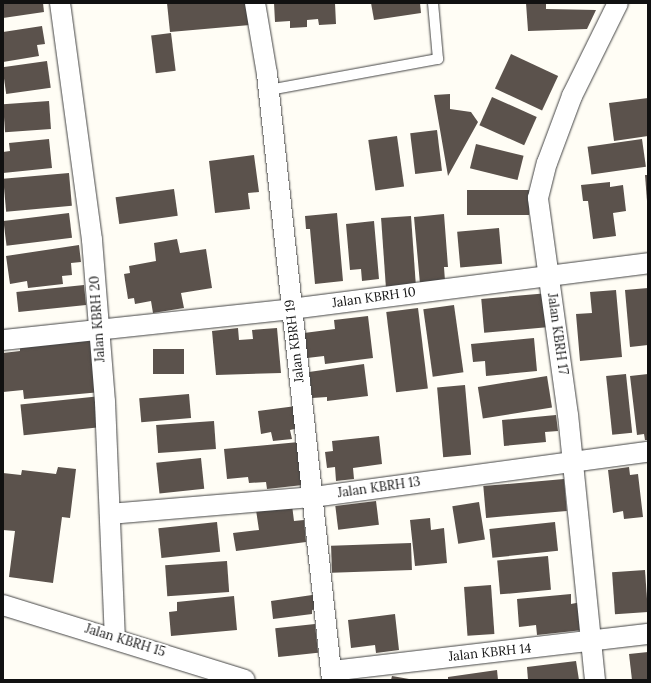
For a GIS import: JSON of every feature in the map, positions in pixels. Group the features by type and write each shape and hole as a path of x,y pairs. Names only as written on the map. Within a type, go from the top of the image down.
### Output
{"street":[{"name":"Jalan KBRH 20","path":"60,3 92,240 110,514 115,638"},
{"name":"Jalan KBRH 19","path":"255,3 269,90 291,309 332,675"},
{"name":"Jalan KBRH 17","path":"595,680 572,459 538,198 547,163 572,96 618,3"},
{"name":"Jalan KBRH 10","path":"3,340 98,328 291,309 648,263"},
{"name":"Jalan KBRH 13","path":"110,514 313,497 572,459 648,452"},
{"name":"Jalan KBRH 15","path":"3,605 115,638 245,680"},
{"name":"Jalan KBRH 14","path":"332,675 648,634"}],"lane":[{"path":"269,90 438,60 433,3"}],"building":[{"path":"3,3 43,3 44,12 3,18"},
{"path":"167,3 249,3 250,25 170,32"},
{"path":"274,3 335,3 336,24 319,25 318,19 307,20 307,27 290,28 290,21 275,22"},
{"path":"371,3 420,3 421,13 374,20"},
{"path":"526,3 546,3 546,9 596,10 587,29 528,31"},
{"path":"42,26 45,44 37,45 39,56 3,62 3,32"},
{"path":"171,33 176,71 156,73 151,35"},
{"path":"511,54 558,76 542,110 495,88"},
{"path":"47,61 51,88 6,94 3,67"},
{"path":"450,94 450,109 471,112 478,122 448,176 434,95"},
{"path":"492,97 537,117 524,145 479,125"},
{"path":"648,98 648,136 614,141 609,103"},
{"path":"49,101 51,129 5,132 3,104"},
{"path":"437,130 442,171 415,174 410,133"},
{"path":"397,136 404,187 375,191 368,140"},
{"path":"49,139 52,168 3,173 3,152 10,151 9,143"},
{"path":"642,139 646,167 591,174 588,147"},
{"path":"476,144 524,156 517,180 470,168"},
{"path":"254,155 259,192 248,193 250,209 215,213 209,161"},
{"path":"69,173 72,206 6,212 3,179"},
{"path":"645,175 648,175 648,201 647,201"},
{"path":"610,182 610,187 623,185 626,211 613,213 616,236 593,239 588,201 583,201 581,185"},
{"path":"174,189 178,216 119,224 116,197"},
{"path":"467,190 529,190 529,215 467,215"},
{"path":"69,213 72,238 7,246 3,221"},
{"path":"337,213 343,281 315,284 310,229 306,229 305,216"},
{"path":"444,214 448,267 444,267 445,281 420,284 414,217"},
{"path":"411,216 416,285 386,287 381,218"},
{"path":"374,221 379,279 362,281 361,269 350,270 346,224"},
{"path":"499,228 502,264 460,268 457,232"},
{"path":"177,239 180,253 206,249 212,288 181,293 184,308 153,313 151,301 135,304 134,298 128,299 124,274 130,273 129,266 156,261 154,243"},
{"path":"79,245 81,262 71,263 72,275 62,276 63,284 28,288 27,281 10,284 6,256"},
{"path":"84,285 86,305 18,312 16,292"},
{"path":"648,288 648,345 630,347 625,290"},
{"path":"616,290 622,357 580,361 576,314 592,313 590,292"},
{"path":"549,293 552,327 484,333 481,299"},
{"path":"454,305 463,372 433,377 423,309"},
{"path":"418,308 428,388 396,392 386,312"},
{"path":"368,316 373,358 325,364 324,356 307,358 304,333 335,329 334,320"},
{"path":"238,328 239,340 253,339 252,330 277,328 281,373 216,375 212,331"},
{"path":"534,338 537,371 486,376 485,361 473,362 471,344"},
{"path":"96,339 101,392 24,399 23,390 3,392 3,353 20,351 20,346"},
{"path":"153,349 184,349 184,374 153,374"},
{"path":"364,364 368,396 327,401 327,397 312,398 309,372"},
{"path":"626,374 632,433 612,435 606,376"},
{"path":"648,374 648,440 645,440 644,434 637,435 630,376"},
{"path":"547,376 552,408 483,419 478,387"},
{"path":"465,385 471,455 443,457 437,387"},
{"path":"189,394 191,418 141,422 139,398"},
{"path":"101,396 104,427 24,435 20,404"},
{"path":"296,406 299,428 290,430 292,439 273,441 271,432 261,434 258,411"},
{"path":"556,415 558,431 545,432 546,442 504,446 502,420"},
{"path":"214,421 216,449 158,453 156,425"},
{"path":"379,436 382,464 353,468 354,479 336,481 335,467 327,468 325,452 333,451 332,441"},
{"path":"299,442 303,485 267,489 266,482 249,483 248,477 227,479 224,449"},
{"path":"201,458 204,489 159,494 156,463"},
{"path":"58,467 76,469 70,518 62,517 53,583 9,577 15,531 3,530 3,473 21,475 22,470 56,474"},
{"path":"629,467 630,475 638,474 643,517 624,519 623,511 613,513 608,470"},
{"path":"564,479 567,511 486,518 483,486"},
{"path":"376,501 379,525 338,530 335,506"},
{"path":"479,502 485,540 458,544 452,506"},
{"path":"292,505 294,521 304,520 306,542 236,551 233,533 259,530 256,510"},
{"path":"430,518 431,530 444,528 447,563 415,566 410,520"},
{"path":"217,522 220,552 161,558 158,528"},
{"path":"555,522 558,551 492,558 489,529"},
{"path":"411,543 412,570 332,573 331,546"},
{"path":"548,556 551,590 500,594 497,560"},
{"path":"227,561 229,592 167,596 165,565"},
{"path":"645,570 648,612 615,614 612,572"},
{"path":"491,585 494,634 467,636 464,587"},
{"path":"319,594 321,608 312,610 312,614 273,619 271,601"},
{"path":"571,594 571,604 581,602 583,630 537,635 536,625 519,627 517,599"},
{"path":"234,596 237,630 171,636 169,612 177,611 177,602"},
{"path":"395,614 399,650 376,653 375,645 351,648 348,620"},
{"path":"315,624 318,653 278,657 275,628"},
{"path":"648,652 648,680 632,680 629,654"},
{"path":"576,661 579,680 528,680 527,667"},
{"path":"497,670 498,680 448,680 448,677"},
{"path":"392,676 409,679 409,680 391,680"}]}
